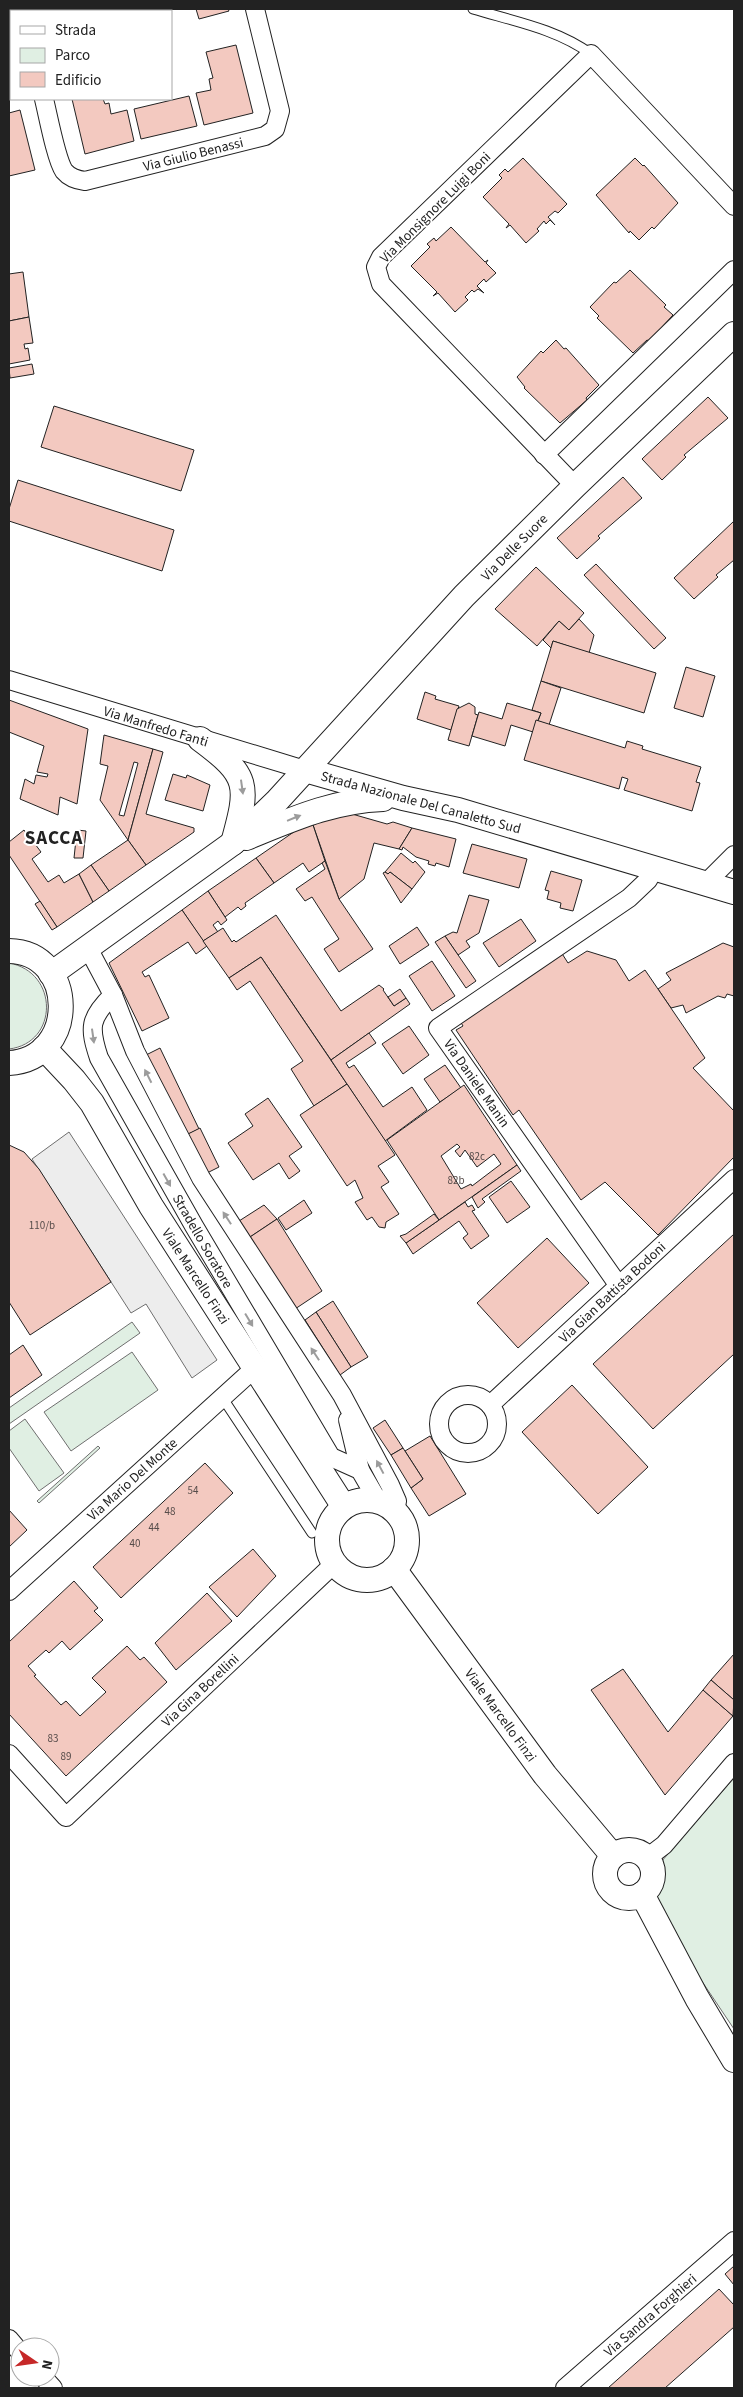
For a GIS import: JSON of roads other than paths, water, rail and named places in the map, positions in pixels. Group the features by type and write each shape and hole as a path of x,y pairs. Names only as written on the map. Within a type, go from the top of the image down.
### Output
{"street":[{"name":"Via Giulio Benassi","path":"44,100 61,164 71,177 85,181 265,136 275,129 280,111 254,9"},
{"path":"591,54 734,206"},
{"name":"Via Monsignore Luigi Boni","path":"574,486 381,284 376,267 381,257 591,54"},
{"path":"544,456 734,270"},
{"name":"Via Delle Suore","path":"305,770 464,596 574,486 734,334"},
{"name":"Via Manfredo Fanti","path":"9,680 305,770"},
{"path":"200,739 226,759 241,778 243,804 233,843"},
{"name":"Strada Nazionale Del Canaletto Sud","path":"51,974 233,843 276,802 305,770 403,798 458,810 734,892"},
{"path":"233,843 327,806 356,800 403,798"},
{"path":"705,884 734,855"},
{"name":"Via Daniele Manin","path":"620,1286 438,1028 629,898 644,884 655,868"},
{"path":"88,948 113,996 135,1051 201,1178 342,1395 390,1485 397,1501 386,1506 355,1502 344,1507 330,1525 327,1537 328,1548 335,1563 348,1576 360,1580 381,1578 394,1569 403,1558 407,1538 401,1519 386,1506 360,1470 342,1395"},
{"path":"9,951 34,959 51,974 59,990 62,1007 57,1029 44,1048 28,1059 9,1063"},
{"name":"Stradello Soratore","path":"113,996 94,1015 92,1024 94,1043 99,1058 194,1226 331,1457 360,1470"},
{"name":"Viale Marcello Finzi","path":"44,1048 74,1080 92,1103 151,1206 344,1507"},
{"name":"Via Gian Battista Bodoni","path":"490,1405 734,1179"},
{"name":"Via Mario Del Monte","path":"9,1591 221,1397 256,1368"},
{"name":"Via Gina Borellini","path":"9,1754 66,1817 335,1563"},
{"name":"Viale Marcello Finzi","path":"394,1569 545,1775 613,1856"},
{"path":"647,1858 664,1845 734,1763"},
{"path":"627,1850 641,1853 647,1858 653,1873 652,1881 642,1894 627,1898 612,1891 605,1877 605,1869 613,1856 627,1850"},
{"path":"642,1894 697,1998 734,2060"},
{"name":"Via Sandra Forghieri","path":"565,2388 734,2241"}],"lane":[{"path":"473,9 557,35 574,42 591,54"},
{"path":"221,1397 312,1533"}],"district":[{"name":"SACCA","path":"54,837"}]}
